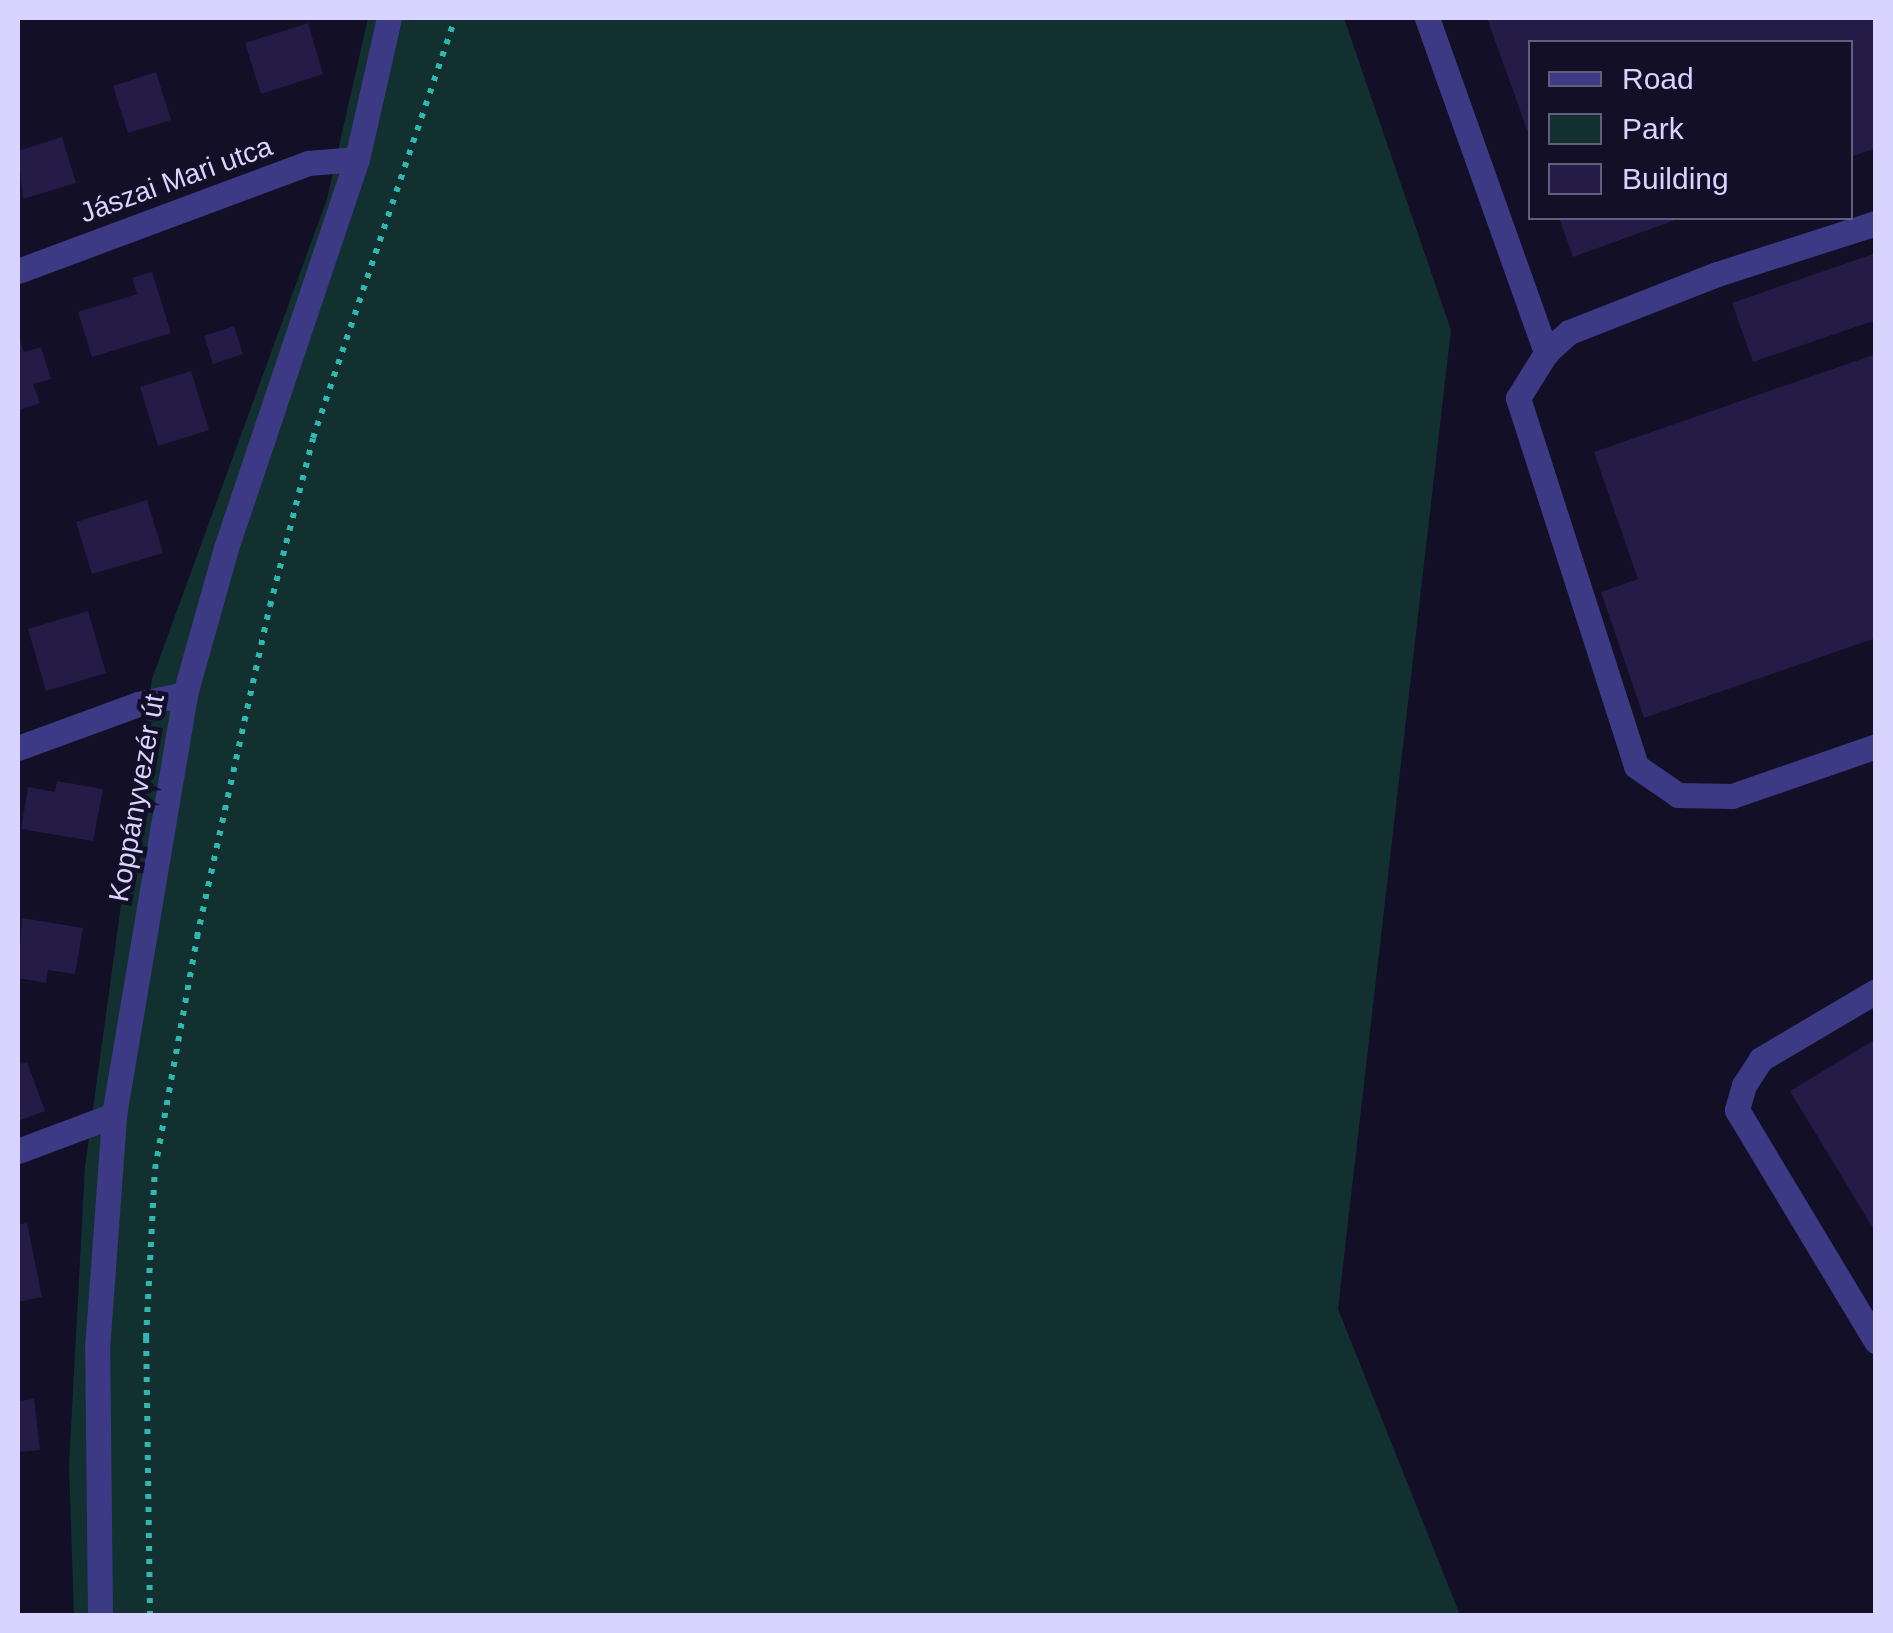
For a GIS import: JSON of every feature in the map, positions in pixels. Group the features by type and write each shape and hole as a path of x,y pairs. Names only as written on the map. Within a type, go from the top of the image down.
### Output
{"street":[{"name":"Koppányvezér út","path":"100,1616 98,1348 114,1115 185,694 226,548 357,159 389,18"},
{"path":"1427,18 1546,353"},
{"name":"Jászai Mari utca","path":"18,271 308,163 357,159"},
{"path":"1876,224 1718,274 1569,332 1546,353 1518,398 1636,766 1678,795 1732,796 1876,746"},
{"path":"18,748 138,704 185,694"},
{"path":"1876,991 1761,1059 1744,1085 1737,1110 1876,1340"},
{"path":"18,1151 114,1115"}],"path":[{"path":"150,1616 146,1338 155,1169 196,937 270,606 313,438 456,18"}],"green space":[{"path":"368,18 1344,18 1451,330 1338,1309 1460,1615 74,1616 69,1465 85,1167 152,679 327,199"}],"building":[{"path":"1487,18 1876,18 1876,148 1853,156 1853,40 1528,40 1528,132"},
{"path":"308,23 323,74 261,94 245,43"},
{"path":"156,72 171,120 128,133 113,86"},
{"path":"62,137 76,183 23,199 18,151"},
{"path":"1560,220 1675,220 1573,257"},
{"path":"1876,253 1876,320 1753,362 1732,303"},
{"path":"152,272 171,333 92,357 78,312 137,294 132,278"},
{"path":"234,326 243,354 213,364 204,336"},
{"path":"18,335 24,352 41,347 51,379 33,384 40,403 18,410"},
{"path":"1876,354 1876,638 1644,718 1601,592 1638,579 1594,452"},
{"path":"191,371 209,430 158,446 140,387"},
{"path":"147,500 163,553 92,574 76,522"},
{"path":"88,611 106,673 46,691 28,629"},
{"path":"57,781 103,789 93,841 21,829 28,787 55,792"},
{"path":"22,918 83,928 75,974 48,970 46,983 18,978"},
{"path":"1876,1039 1876,1233 1790,1091"},
{"path":"27,1062 45,1111 18,1121 18,1065"},
{"path":"27,1223 42,1297 18,1302 18,1225"},
{"path":"34,1399 40,1450 18,1452 18,1401"}]}
